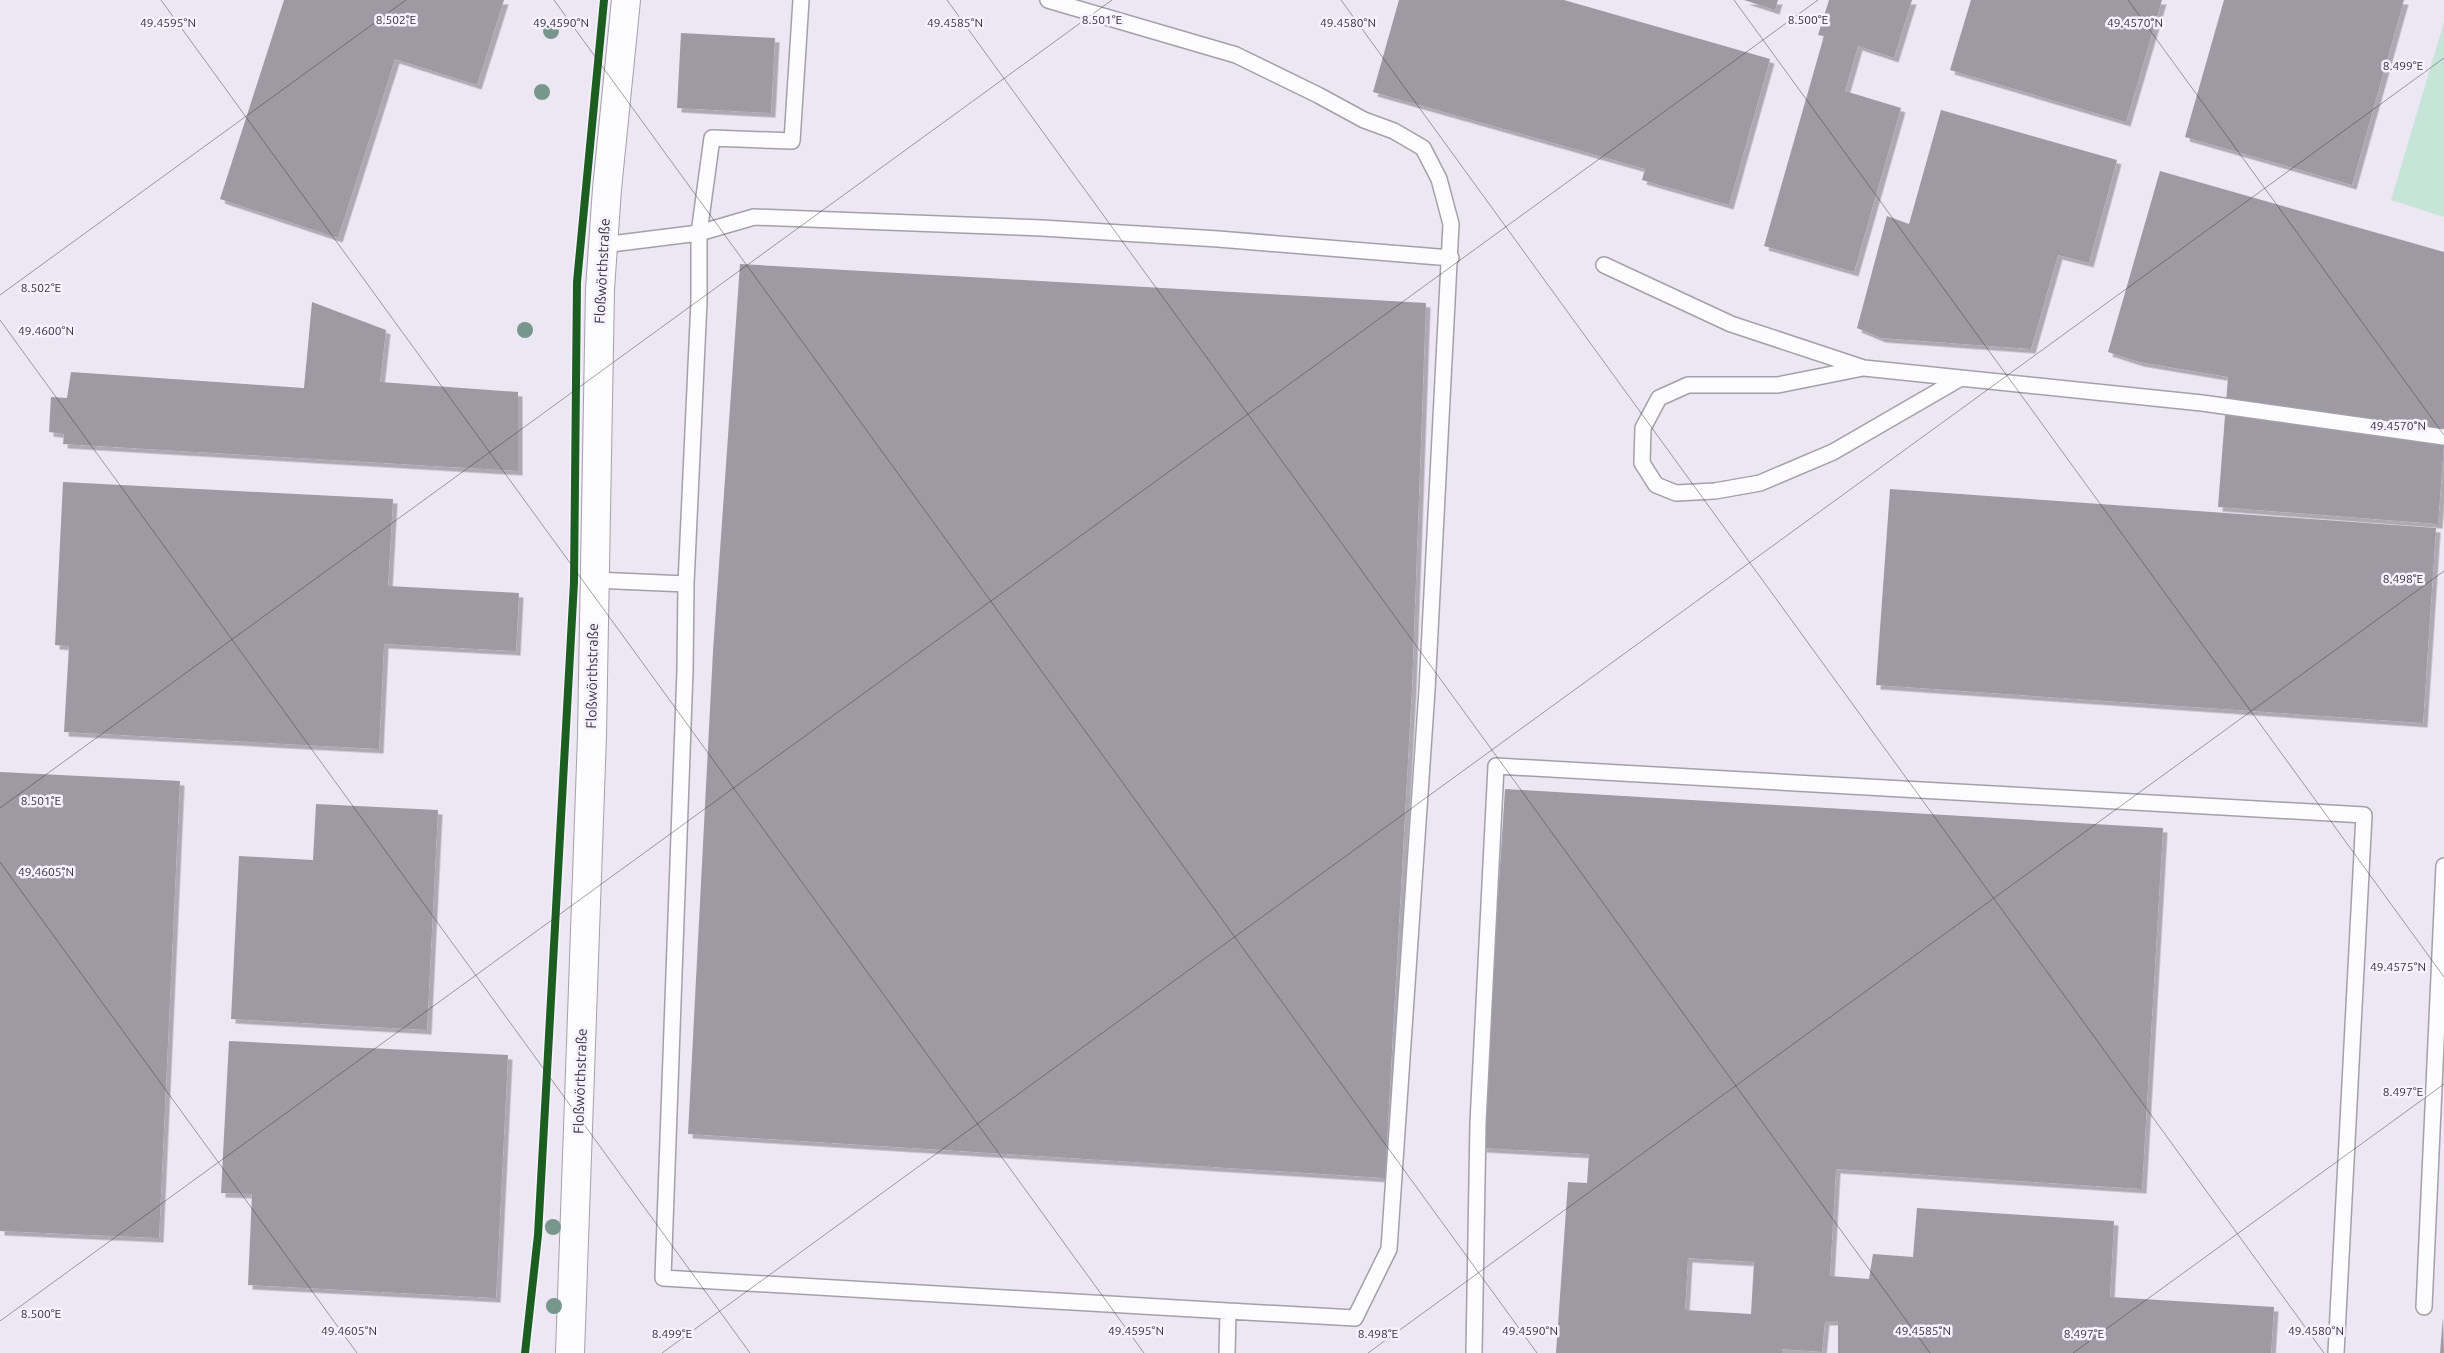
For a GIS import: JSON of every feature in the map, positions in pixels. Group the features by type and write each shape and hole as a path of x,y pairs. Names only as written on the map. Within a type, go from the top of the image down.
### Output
{"main road":[{"name":"Floßwörthstraße","path":"570,1353 591,745 597,368 607,188 626,0"}],"lane":[{"path":"801,0 792,141 712,138 699,233 699,302 686,584 685,670 663,1278 1355,1318 1389,1249 1427,690 1451,224 1440,179 1423,148 1394,131 1364,120 1236,55 1048,0"},
{"path":"603,246 699,233 754,217 1042,228 1218,239 1450,258"},
{"path":"1604,265 1731,324 1864,368 2202,403 2444,437"},
{"path":"1864,368 1778,385 1688,385 1659,398 1643,428 1642,463 1656,485 1676,493 1714,490 1760,483 1833,452 1961,378"},
{"path":"594,580 686,584"},
{"path":"1474,1353 1478,1123 1496,766 2364,815 2336,1353"},
{"path":"2424,1307 2444,866"},
{"path":"1227,1353 1228,1311"}],"green space":[{"path":"2444,22 2444,217 2391,200"}],"building":[{"path":"284,0 504,0 477,85 395,59 338,238 220,199"},
{"path":"1399,0 1564,0 1770,59 1729,205 1642,180 1645,169 1373,92"},
{"path":"1744,0 1778,0 1775,10"},
{"path":"1829,0 1912,0 1894,58 1858,46 1845,91 1901,108 1854,272 1764,246 1824,36 1818,35"},
{"path":"1971,0 2162,0 2126,122 1950,70"},
{"path":"2224,0 2404,0 2352,185 2185,137"},
{"path":"681,33 775,38 771,113 677,108"},
{"path":"1941,110 2117,160 2089,263 2058,255 2031,349 1881,338 1857,328 1887,216 1909,224"},
{"path":"2160,171 2444,252 2444,444 2438,524 2218,507 2228,377 2139,362 2108,352"},
{"path":"740,264 1426,303 1412,687 1385,1178 688,1134 713,651"},
{"path":"312,302 386,330 380,382 518,392 518,471 63,444 64,434 49,432 51,397 67,398 71,372 304,388"},
{"path":"63,482 393,499 388,586 519,593 516,651 384,644 379,749 64,732 69,646 55,645"},
{"path":"1890,489 2436,528 2423,723 1876,685"},
{"path":"0,772 180,781 159,1238 0,1231"},
{"path":"1505,789 2163,828 2142,1189 1836,1169 1830,1276 1869,1279 1873,1254 1913,1257 1917,1208 2114,1221 2110,1297 2274,1307 2271,1353 1838,1353 1838,1321 1825,1321 1822,1352 1782,1349 1782,1353 1556,1353 1568,1182 1587,1183 1589,1154 1482,1148","holes":["1688,1258 1754,1262 1751,1314 1685,1310"]},
{"path":"316,804 438,810 427,1030 231,1019 239,856 313,860"},
{"path":"229,1041 508,1055 496,1298 248,1285 252,1194 221,1193"},
{"path":"2443,1317 2444,1353 2440,1353"}],"cycle path":[{"path":"525,1353 538,1235 574,582 577,282 604,0"}]}
